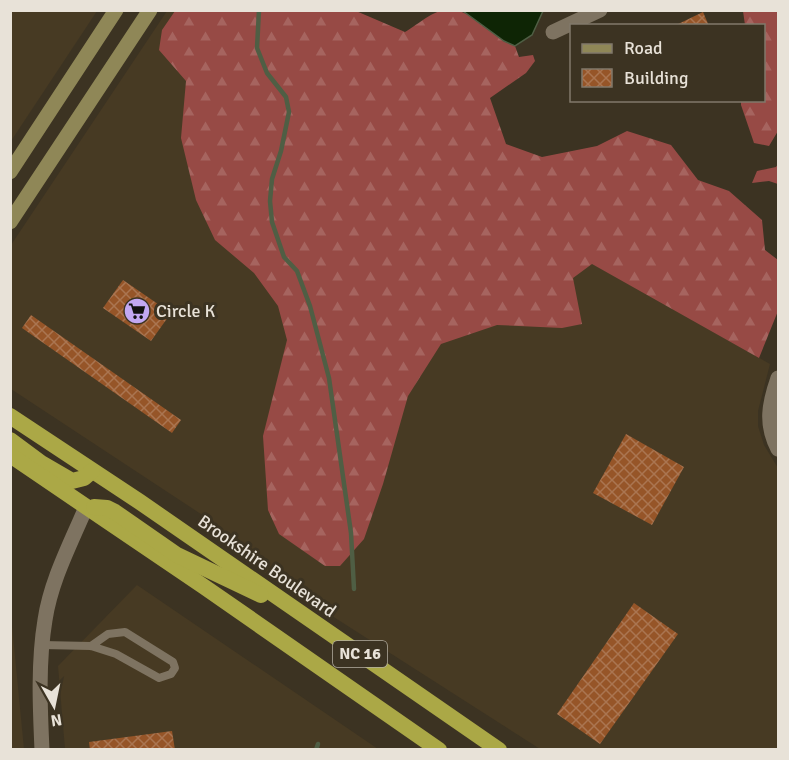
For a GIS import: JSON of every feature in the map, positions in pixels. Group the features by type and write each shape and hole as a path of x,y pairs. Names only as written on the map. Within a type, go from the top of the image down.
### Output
{"highway":[{"name":"Brookshire Boulevard","path":"10,416 499,750"},
{"path":"10,440 41,463 72,481 84,478 92,471"},
{"name":"NC 16","path":"10,455 439,750"},
{"path":"86,507 107,508 177,555 302,614"}],"main road":[{"path":"10,172 116,10"},
{"path":"10,222 150,10"}],"street":[{"path":"570,24 600,10"},
{"path":"553,32 570,24"},
{"path":"778,378 768,417 778,449"},
{"path":"42,750 40,699 42,645 48,605 62,561 86,507"}],"lane":[{"path":"42,645 91,646 116,654 159,678 171,674 175,668 173,662 125,632 108,634 91,646"}],"shaded area":[{"path":"10,11 97,11 11,141"},
{"path":"167,11 277,11 424,169 770,364 758,411 758,426 764,445 778,468 778,749 540,749 246,561 210,520 11,389 11,245"},
{"path":"463,11 543,11 532,35 515,46 504,41"},
{"path":"137,585 378,749 65,749 58,666"},
{"path":"11,615 24,749 11,749"}],"green space":[{"path":"452,10 471,16 515,46 519,57 533,55 535,61 526,73 490,98 506,144 542,157 597,146 627,131 671,145 698,180 729,191 762,220 765,250 778,260 778,311 759,358 592,264 573,278 582,324 562,328 497,325 441,344 408,396 383,484 364,539 340,566 325,566 279,534 268,510 263,436 287,340 278,306 254,273 215,240 196,200 181,138 186,81 159,50 162,30 175,11 356,11 405,32 441,11"},
{"path":"743,11 778,11 778,131 769,146 754,143 741,105 741,102 765,102 765,24 745,24"},
{"path":"778,164 778,184 769,181 752,183 757,171 776,167"}],"building":[{"path":"703,12 708,24 678,24"},
{"name":"Circle K","path":"123,280 171,313 151,341 103,308"},
{"path":"31,315 181,420 172,433 22,328"},
{"path":"626,434 684,467 652,525 593,493"},
{"path":"634,603 678,634 600,744 557,714"},
{"path":"172,731 175,750 90,750 89,742"}],"waterway":[{"path":"259,10 257,48 267,73 286,97 289,112 281,151 272,179 270,201 272,222 284,257 297,271 310,306 329,378 351,533 354,589"},
{"path":"316,750 318,744"}],"place":[{"name":"Circle K","path":"137,311"}]}
